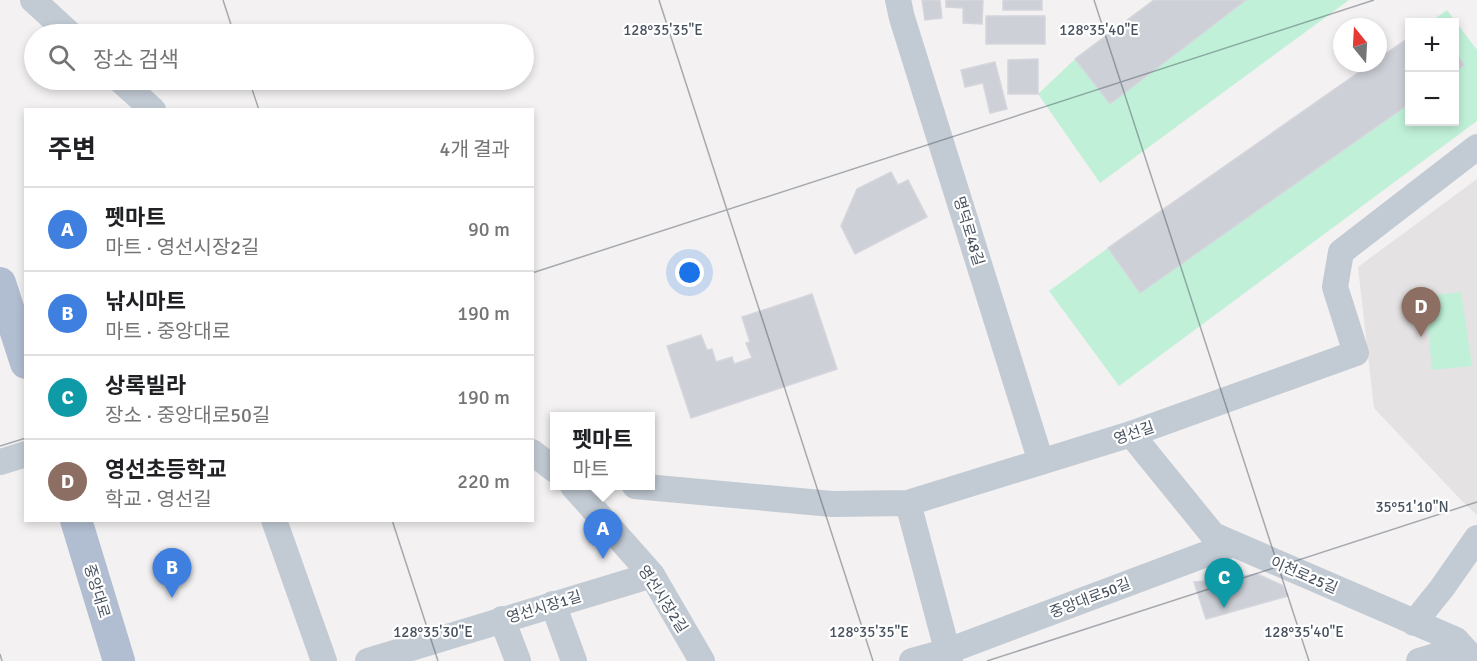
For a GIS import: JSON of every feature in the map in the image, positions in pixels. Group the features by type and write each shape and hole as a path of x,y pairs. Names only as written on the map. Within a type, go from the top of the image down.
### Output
{"main road":[{"path":"0,283 24,357"},
{"name":"중앙대로","path":"76,522 120,661"}],"street":[{"path":"33,0 59,24"},
{"name":"명덕로48길","path":"898,0 1041,462"},
{"path":"131,90 149,107"},
{"name":"영선길","path":"655,488 832,504 908,503 1131,434 1356,353 1335,287 1341,252 1477,147"},
{"name":"이천로25길","path":"1131,434 1213,535 1456,640 1469,655"},
{"path":"534,454 550,466"},
{"path":"0,462 24,455"},
{"name":"영선시장2길","path":"577,490 652,575 702,661"},
{"path":"908,503 949,656"},
{"path":"275,522 324,661"},
{"path":"1414,622 1442,588 1477,538"},
{"name":"중앙대로50길","path":"912,661 949,656 1233,544"},
{"name":"영선시장1길","path":"368,661 652,575"},
{"path":"553,604 574,661"},
{"path":"502,619 518,661"},
{"path":"1419,661 1469,655"}],"shaded area":[{"path":"1477,179 1477,515 1374,408 1358,267"}],"green space":[{"path":"1246,0 1349,0 1100,183 1038,94 1075,59 1110,104"},
{"path":"1447,10 1453,18 1436,18"},
{"path":"1459,26 1477,50 1477,121 1119,386 1049,291 1108,248 1140,292 1405,106 1405,126 1459,126 1459,69 1464,65 1459,57"},
{"path":"1461,292 1472,366 1432,370 1425,296"}],"building":[{"path":"922,0 940,0 942,18 925,20"},
{"path":"946,0 983,0 982,24 963,23 963,8 946,7"},
{"path":"1003,0 1042,0 1042,10 1003,10"},
{"path":"1154,0 1246,0 1110,104 1075,59"},
{"path":"986,16 1045,16 1045,44 986,44"},
{"path":"1405,40 1405,107 1140,293 1108,248 1359,72 1387,72 1387,53"},
{"path":"1459,58 1464,65 1459,68"},
{"path":"1038,59 1038,94 1008,94 1008,60"},
{"path":"995,62 1007,109 990,113 983,83 965,87 961,70"},
{"path":"891,172 898,185 908,180 927,217 855,254 841,226 857,189"},
{"path":"812,294 837,369 691,418 667,346 701,335 707,350 712,349 716,362 732,357 734,364 752,358 746,343 750,342 742,317"},
{"path":"1257,574 1282,585 1288,596 1206,619 1194,582"}],"place":[{"name":"영선초등학교","path":"1421,337"},
{"name":"펫마트","path":"603,559"},
{"name":"낚시마트","path":"172,598"},
{"name":"상록빌라","path":"1224,608"}]}
